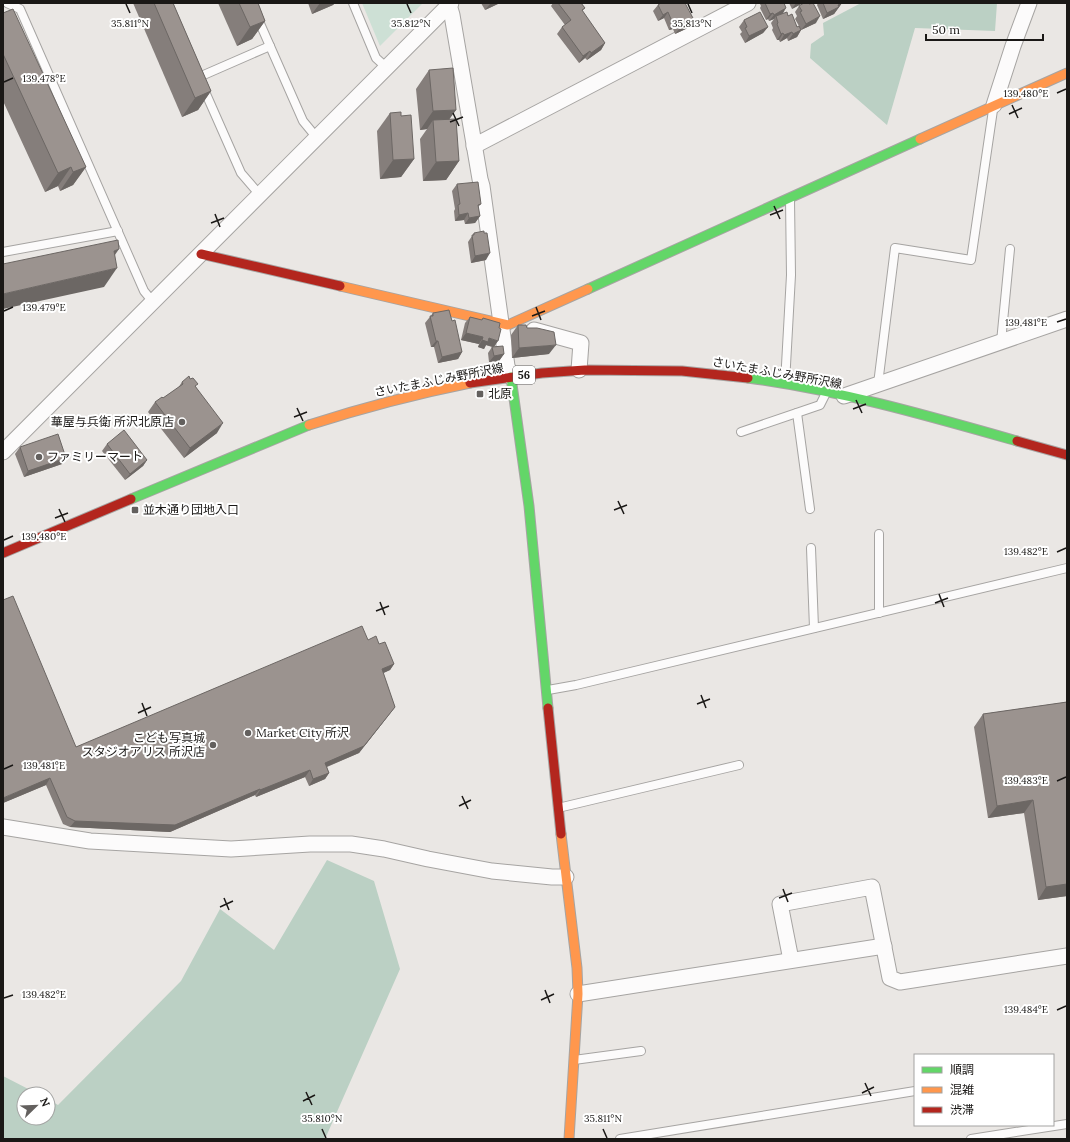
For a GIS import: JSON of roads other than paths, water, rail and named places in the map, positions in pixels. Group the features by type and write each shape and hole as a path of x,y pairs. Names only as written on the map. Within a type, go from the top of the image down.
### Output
{"street":[{"path":"474,146 748,3"},
{"path":"994,105 1029,3"},
{"path":"3,452 450,4"},
{"path":"450,4 487,218 507,366 511,377 530,506 558,808 576,946 578,994 569,1139"},
{"path":"201,254 508,325 1067,73"},
{"path":"843,396 1067,320"},
{"path":"518,321 529,329 581,343 579,370"},
{"name":"さいたまふじみ野所沢線","path":"3,553 301,428 330,418 381,403 423,393 511,377 544,373 579,370 659,370 706,373 785,384 843,396 1067,455"},
{"path":"3,827 90,841 231,849 310,844 351,844 384,849 492,871 566,877"},
{"path":"791,960 780,904 872,887 890,978 900,982 1067,956"},
{"path":"578,994 884,946"}],"lane":[{"path":"7,3 20,8 144,291 153,302"},
{"path":"251,3 303,121 317,138"},
{"path":"353,3 376,58 387,68"},
{"path":"260,195 241,173 198,74 270,46"},
{"path":"878,384 895,248 972,260 994,105"},
{"path":"785,384 791,275 790,198"},
{"path":"3,252 118,231"},
{"path":"1001,342 1010,249"},
{"path":"741,432 820,405 826,393"},
{"path":"797,413 810,509"},
{"path":"879,534 880,613"},
{"path":"811,548 814,628"},
{"path":"546,690 576,686 1067,568"},
{"path":"558,808 739,765"},
{"path":"573,1060 641,1050"},
{"path":"620,1139 914,1091"},
{"path":"971,1139 1067,1124"}],"place":[{"name":"北原","path":"480,394"},
{"name":"華屋与兵衛 所沢北原店","path":"182,422"},
{"name":"ファミリーマート","path":"39,457"},
{"name":"並木通り団地入口","path":"135,510"},
{"name":"Market City 所沢","path":"248,733"},
{"name":"こども写真城 スタジオアリス 所沢店","path":"213,745"}]}
